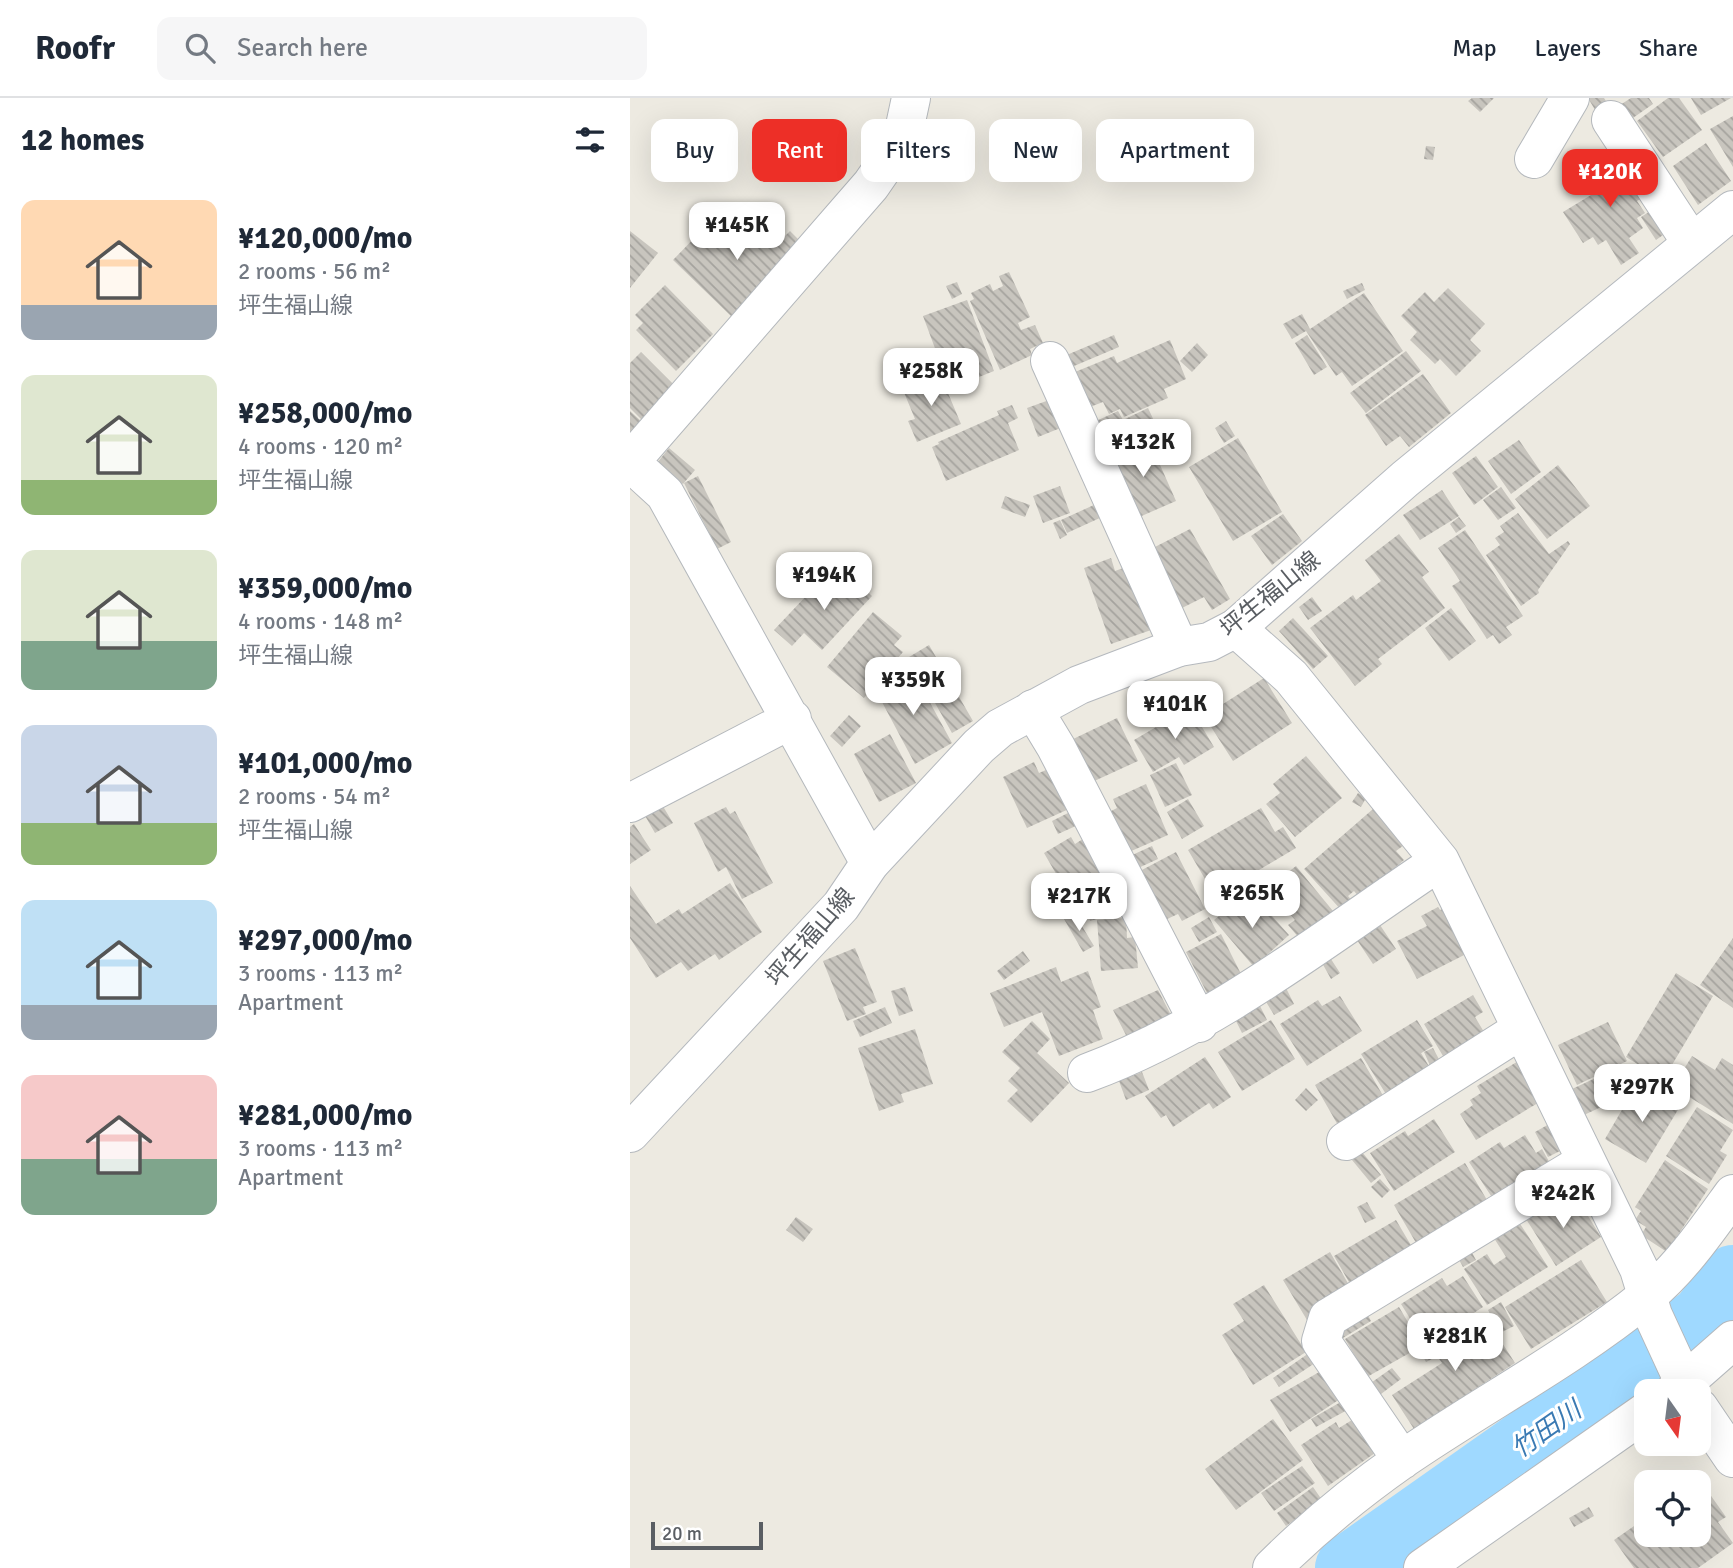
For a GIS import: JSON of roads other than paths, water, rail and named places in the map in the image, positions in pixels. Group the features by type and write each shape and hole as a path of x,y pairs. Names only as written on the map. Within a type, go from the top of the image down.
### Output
{"street":[{"path":"870,863 665,494 630,462 871,185 902,140 911,98"},
{"path":"1534,159 1570,98"},
{"path":"1611,120 1691,242"},
{"name":"坪生福山線","path":"630,1133 841,906 870,863 979,746 1000,729 1079,685 1179,647 1209,642 1236,628 1405,479 1733,210"},
{"path":"1050,361 1179,647"},
{"path":"1236,628 1291,677 1440,861 1639,1269 1650,1305 1680,1379"},
{"path":"1033,709 1056,747 1199,1023"},
{"path":"630,803 792,719"},
{"path":"1087,1073 1123,1060 1199,1023 1440,861"},
{"path":"1346,1141 1522,1029"},
{"path":"1402,1460 1321,1341 1328,1318 1585,1163"},
{"path":"1272,1568 1310,1530 1402,1460 1546,1367 1650,1305 1733,1194"},
{"path":"1696,1379 1733,1340"},
{"path":"1423,1568 1634,1420"},
{"path":"1712,1428 1733,1458"}],"waterway":[{"name":"竹田川","path":"1348,1568 1703,1318 1733,1278"}]}
